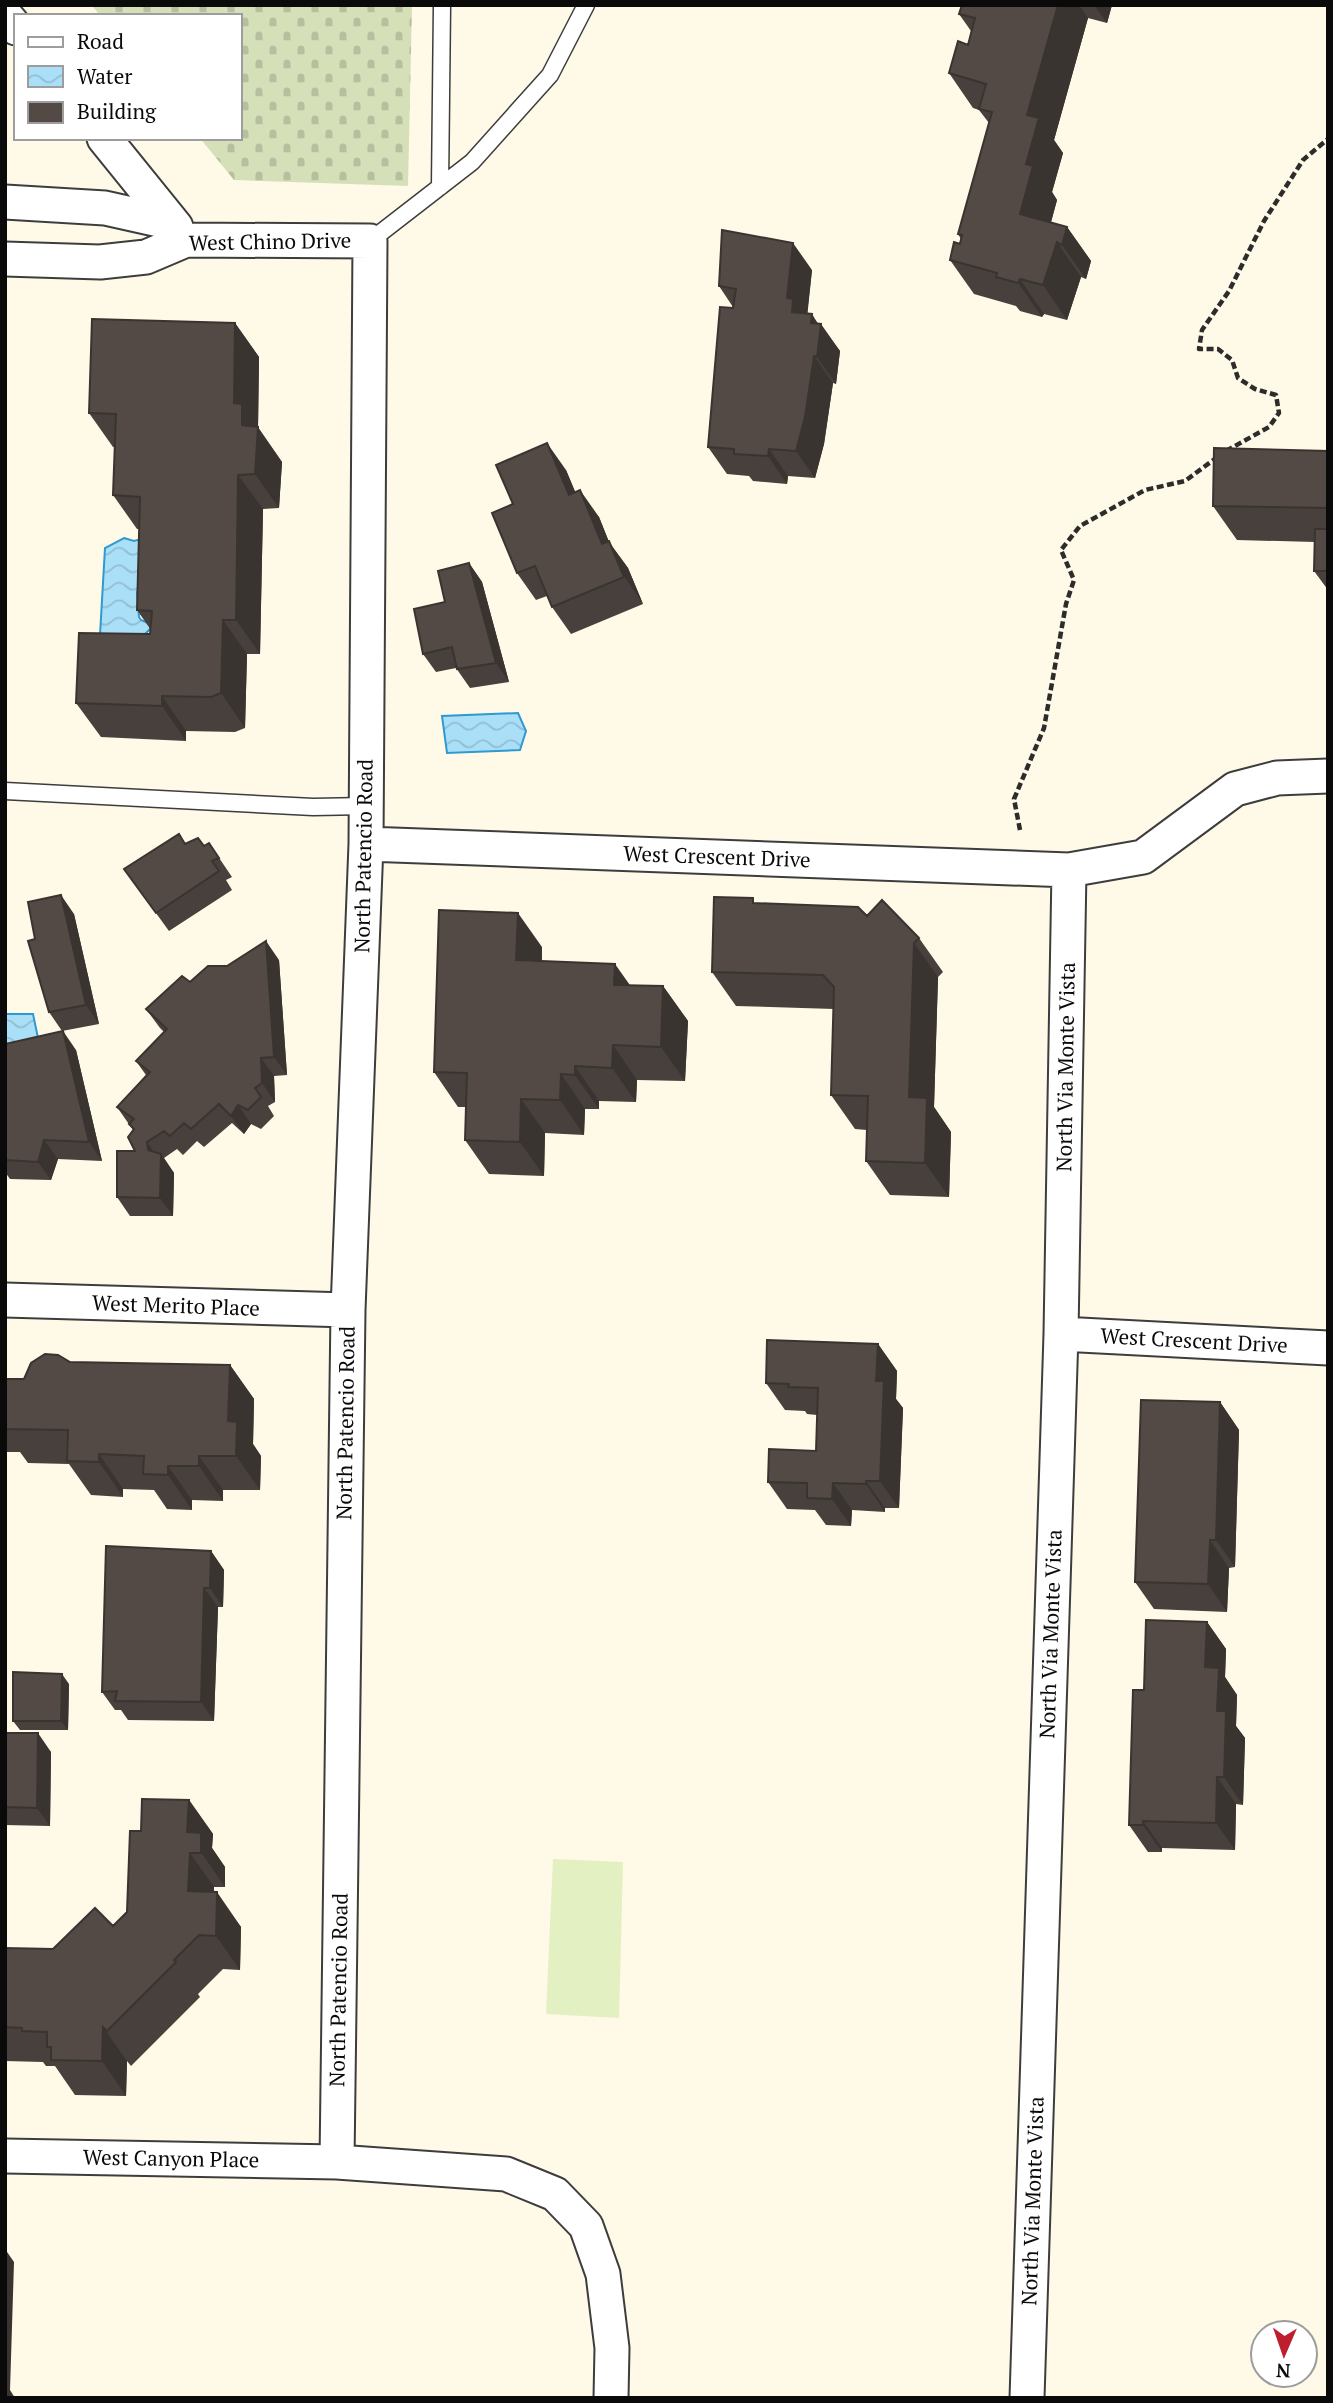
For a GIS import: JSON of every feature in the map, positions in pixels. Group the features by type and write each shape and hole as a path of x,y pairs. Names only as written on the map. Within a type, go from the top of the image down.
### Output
{"street":[{"path":"106,140 179,232"},
{"name":"West Chino Drive","path":"5,202 104,208 179,232 370,241"},
{"name":"West Chino Drive","path":"5,259 111,261 146,257 179,232"},
{"name":"North Patencio Road","path":"337,2162 348,1310 366,845 370,241"},
{"name":"West Crescent Drive","path":"366,845 1069,870 1143,857 1235,789 1277,778 1328,776"},
{"name":"North Via Monte Vista","path":"1027,2398 1061,1334 1069,870"},
{"name":"West Merito Place","path":"5,1300 348,1310"},
{"name":"West Crescent Drive","path":"1061,1334 1328,1348"},
{"name":"West Canyon Place","path":"5,2156 337,2162"},
{"path":"337,2162 506,2174 555,2194 586,2226 603,2274 612,2348 611,2398"}],"lane":[{"path":"440,187 442,5"},
{"path":"370,241 472,162 550,75 586,5"},
{"path":"5,791 313,807 366,806"}],"path":[{"path":"1028,868 1014,799 1044,728 1066,604 1074,580 1061,550 1080,526 1145,489 1185,481 1231,446 1248,440 1269,427 1279,414 1276,395 1255,389 1238,378 1232,360 1218,349 1199,349 1202,330 1229,290 1264,221 1303,160 1328,139"}],"green space":[{"path":"92,5 412,5 408,186 234,180 202,140 242,140 242,14 99,14"},
{"path":"553,1859 623,1862 619,2018 546,2014"}],"water":[{"path":"124,538 134,541 145,538 141,585 137,592 139,617 150,624 150,629 141,638 100,635 105,548"},
{"path":"518,713 526,731 520,750 447,753 442,716"},
{"path":"5,1014 33,1014 38,1038 5,1046"}],"building":[{"path":"962,5 1058,5 1027,115 1039,118 1026,164 1033,166 1020,214 1067,227 1062,245 1057,242 1043,285 1020,279 1018,283 996,277 997,273 950,260 954,242 960,244 962,235 958,234 992,112 979,109 986,84 949,73 958,41 968,45 975,18 959,14"},
{"path":"722,230 793,243 787,298 793,299 792,312 812,314 811,323 821,324 817,357 814,356 805,417 796,451 769,449 768,456 734,454 734,449 708,447 720,307 733,308 736,289 719,286"},
{"path":"92,319 235,323 234,403 242,404 242,425 258,427 255,474 238,475 236,620 223,620 221,693 211,697 162,696 162,706 76,703 79,633 150,634 152,611 137,610 140,497 113,495 116,414 89,413"},
{"path":"547,443 569,495 580,490 602,544 609,541 624,577 552,607 535,566 517,573 492,513 513,504 496,465"},
{"path":"1214,448 1328,451 1328,508 1213,506"},
{"path":"1315,529 1328,529 1328,571 1314,571"},
{"path":"469,563 496,663 457,669 452,647 423,654 414,609 445,602 438,571"},
{"path":"179,834 185,844 198,838 204,846 209,843 219,858 212,861 219,871 156,913 124,869"},
{"path":"61,895 86,1005 49,1012 28,941 35,939 28,902"},
{"path":"714,897 753,898 753,903 858,907 867,916 882,900 919,938 914,943 909,1097 927,1098 925,1163 866,1161 868,1096 831,1095 834,987 823,975 712,972"},
{"path":"439,910 518,913 516,960 615,964 614,985 663,986 661,1047 613,1045 612,1068 575,1066 575,1075 561,1074 560,1100 521,1099 520,1142 465,1140 467,1073 434,1072"},
{"path":"266,941 274,1057 261,1058 262,1083 255,1088 261,1097 248,1110 238,1105 231,1116 219,1104 191,1129 184,1123 170,1136 164,1131 147,1142 148,1150 161,1154 160,1198 117,1197 117,1151 135,1151 128,1137 134,1129 129,1124 134,1119 117,1107 150,1072 136,1061 167,1029 146,1009 182,976 190,982 208,966 227,966"},
{"path":"63,1031 89,1142 44,1140 38,1162 5,1160 5,1044"},
{"path":"767,1340 878,1344 876,1381 884,1381 880,1481 866,1481 866,1484 833,1483 832,1499 807,1498 807,1483 768,1482 769,1449 816,1451 818,1388 766,1383"},
{"path":"45,1354 58,1355 70,1362 230,1365 228,1421 237,1422 236,1456 199,1456 199,1466 168,1466 168,1475 143,1474 144,1456 99,1454 99,1462 67,1461 68,1430 5,1429 5,1379 24,1379 31,1363"},
{"path":"1141,1400 1220,1402 1216,1540 1210,1540 1208,1584 1135,1582"},
{"path":"106,1546 211,1551 210,1588 204,1588 201,1702 115,1701 117,1691 102,1692"},
{"path":"1146,1620 1207,1622 1205,1667 1219,1668 1217,1711 1226,1711 1224,1777 1217,1777 1216,1823 1143,1821 1143,1825 1129,1825 1133,1690 1144,1690"},
{"path":"13,1672 62,1674 61,1721 13,1721"},
{"path":"5,1733 38,1733 37,1808 5,1807"},
{"path":"142,1799 189,1800 187,1832 201,1833 201,1853 190,1853 188,1891 217,1892 216,1936 199,1935 107,2031 103,2027 102,2061 51,2060 51,2047 47,2047 47,2032 5,2027 5,1948 53,1949 95,1908 113,1926 127,1912 130,1831 141,1831"}]}
